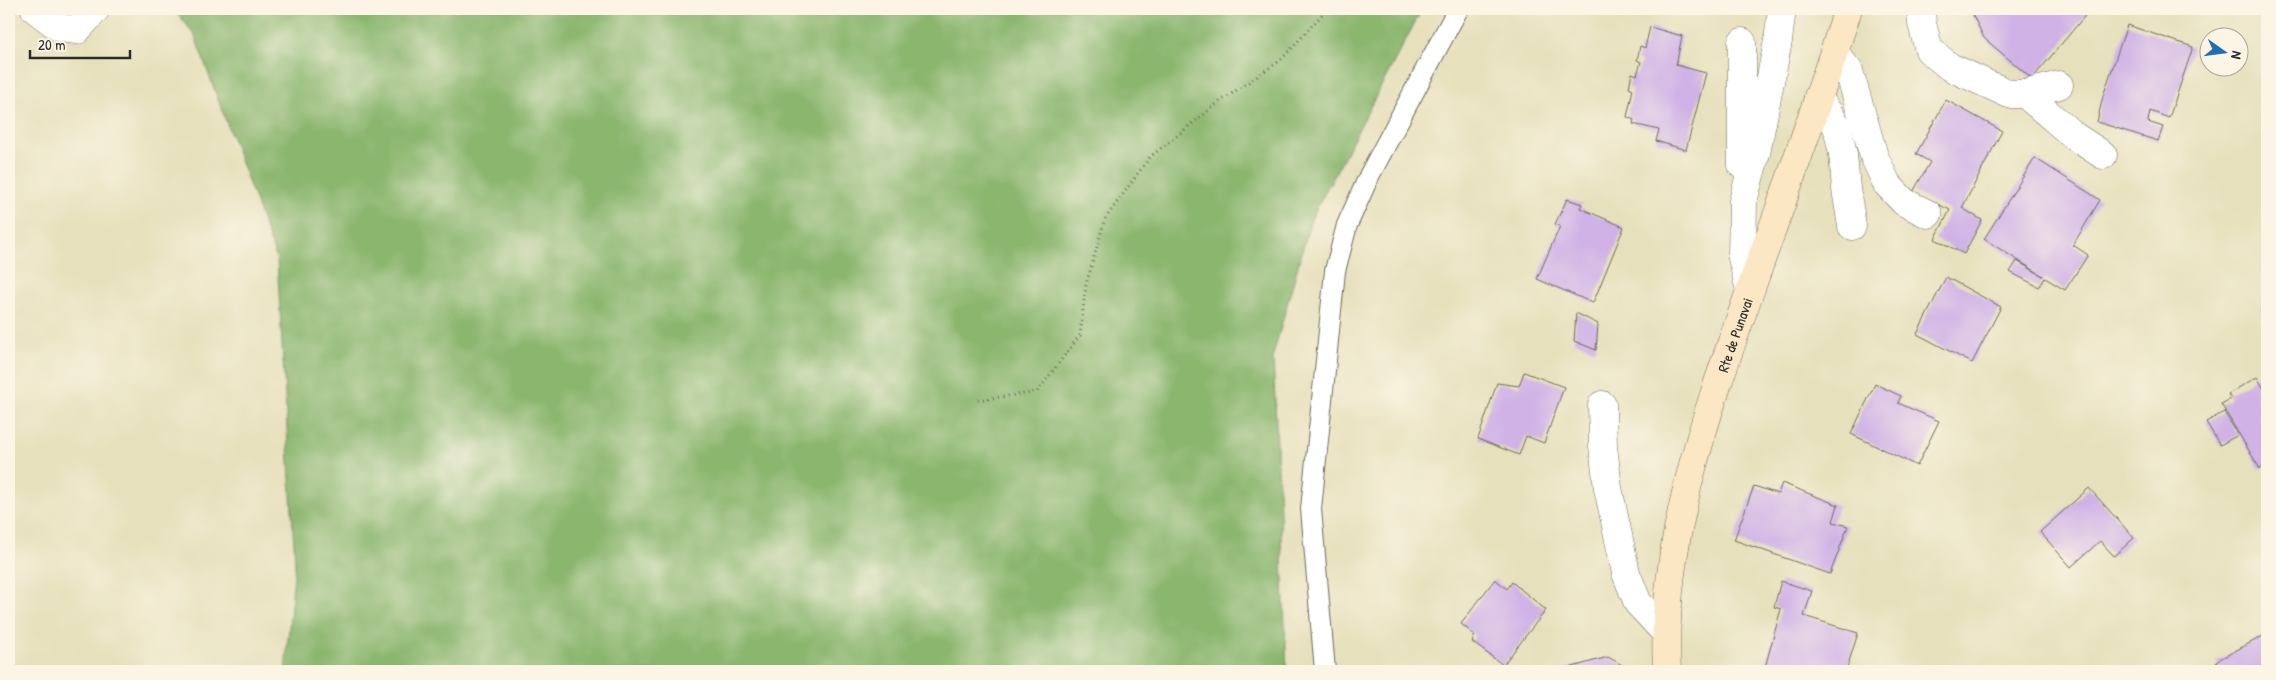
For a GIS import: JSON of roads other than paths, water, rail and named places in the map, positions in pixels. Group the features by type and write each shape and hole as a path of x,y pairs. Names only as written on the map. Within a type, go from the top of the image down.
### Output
{"main road":[{"name":"Rte de Punavai","path":"1667,671 1664,632 1672,562 1693,462 1714,390 1848,9"}],"street":[{"path":"35,9 60,28 77,30 96,9"},
{"path":"1743,202 1756,153 1778,41 1782,9"},
{"path":"1922,9 1922,24 1929,50 1950,67 2009,94 2026,94 2059,85"},
{"path":"1742,42 1742,258 1750,290"},
{"path":"1834,52 1849,71 1874,156 1887,184 1904,202 1928,214"},
{"path":"2026,94 2074,136 2103,155"},
{"path":"1818,97 1837,126 1852,226"},
{"path":"1602,405 1603,446 1608,488 1626,572 1638,603 1664,632"}],"lane":[{"path":"1325,671 1311,509 1335,271 1347,225 1370,174 1458,9"}]}
